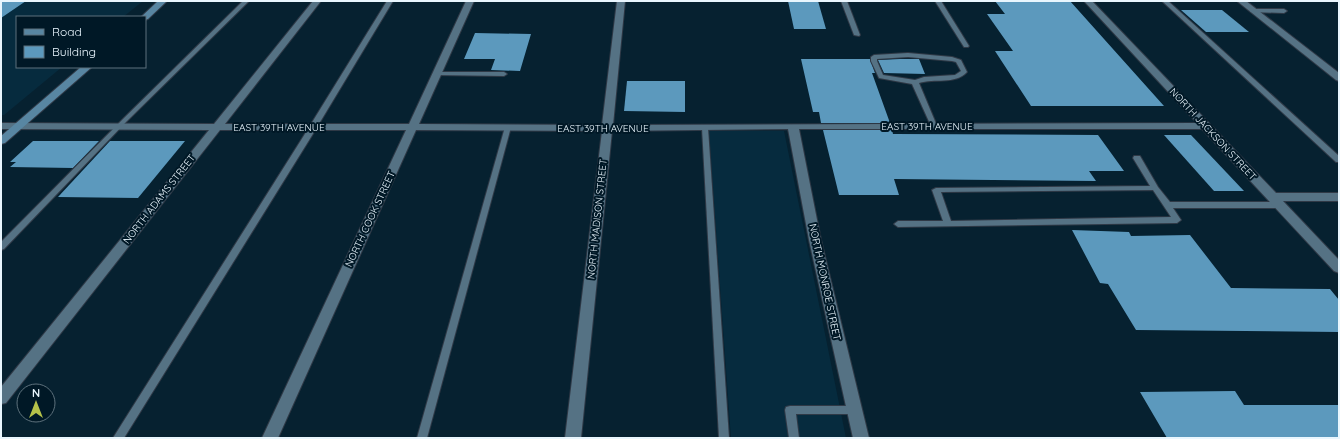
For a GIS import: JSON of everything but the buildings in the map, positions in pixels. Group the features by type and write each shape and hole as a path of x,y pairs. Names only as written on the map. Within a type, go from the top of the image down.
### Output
{"street":[{"path":"146,16 163,1"},
{"name":"NORTH ADAMS STREET","path":"1,398 317,1"},
{"name":"NORTH COOK STREET","path":"270,438 470,1"},
{"name":"NORTH MADISON STREET","path":"573,438 621,1"},
{"name":"NORTH JACKSON STREET","path":"1088,1 1339,268"},
{"path":"1241,1 1339,78"},
{"path":"1,141 86,68"},
{"name":"EAST 39TH AVENUE","path":"1,126 705,128 793,126 1205,126"},
{"name":"NORTH MONROE STREET","path":"793,126 815,240 861,438"},
{"path":"1276,201 1339,197"}],"lane":[{"path":"1,247 119,126 246,1"},
{"path":"118,438 313,127 390,1"},
{"path":"844,1 857,35"},
{"path":"938,1 966,46"},
{"path":"1165,1 1339,160"},
{"path":"1253,11 1284,11"},
{"path":"908,55 945,57 959,62 964,72 956,77 924,79 915,82 881,77 874,61 874,56 908,55"},
{"path":"437,74 504,74"},
{"path":"915,82 934,126"},
{"path":"422,438 508,127"},
{"path":"705,128 724,438"},
{"path":"898,224 1177,220 1137,158"},
{"path":"948,223 936,190 1155,188"},
{"path":"1168,205 1276,201"},
{"path":"794,438 790,410 854,410"}],"shaded area":[{"path":"1,1 143,1 124,16 16,16 16,68 61,68 4,115 1,115"},
{"path":"709,131 784,131 846,438 731,438"}]}
